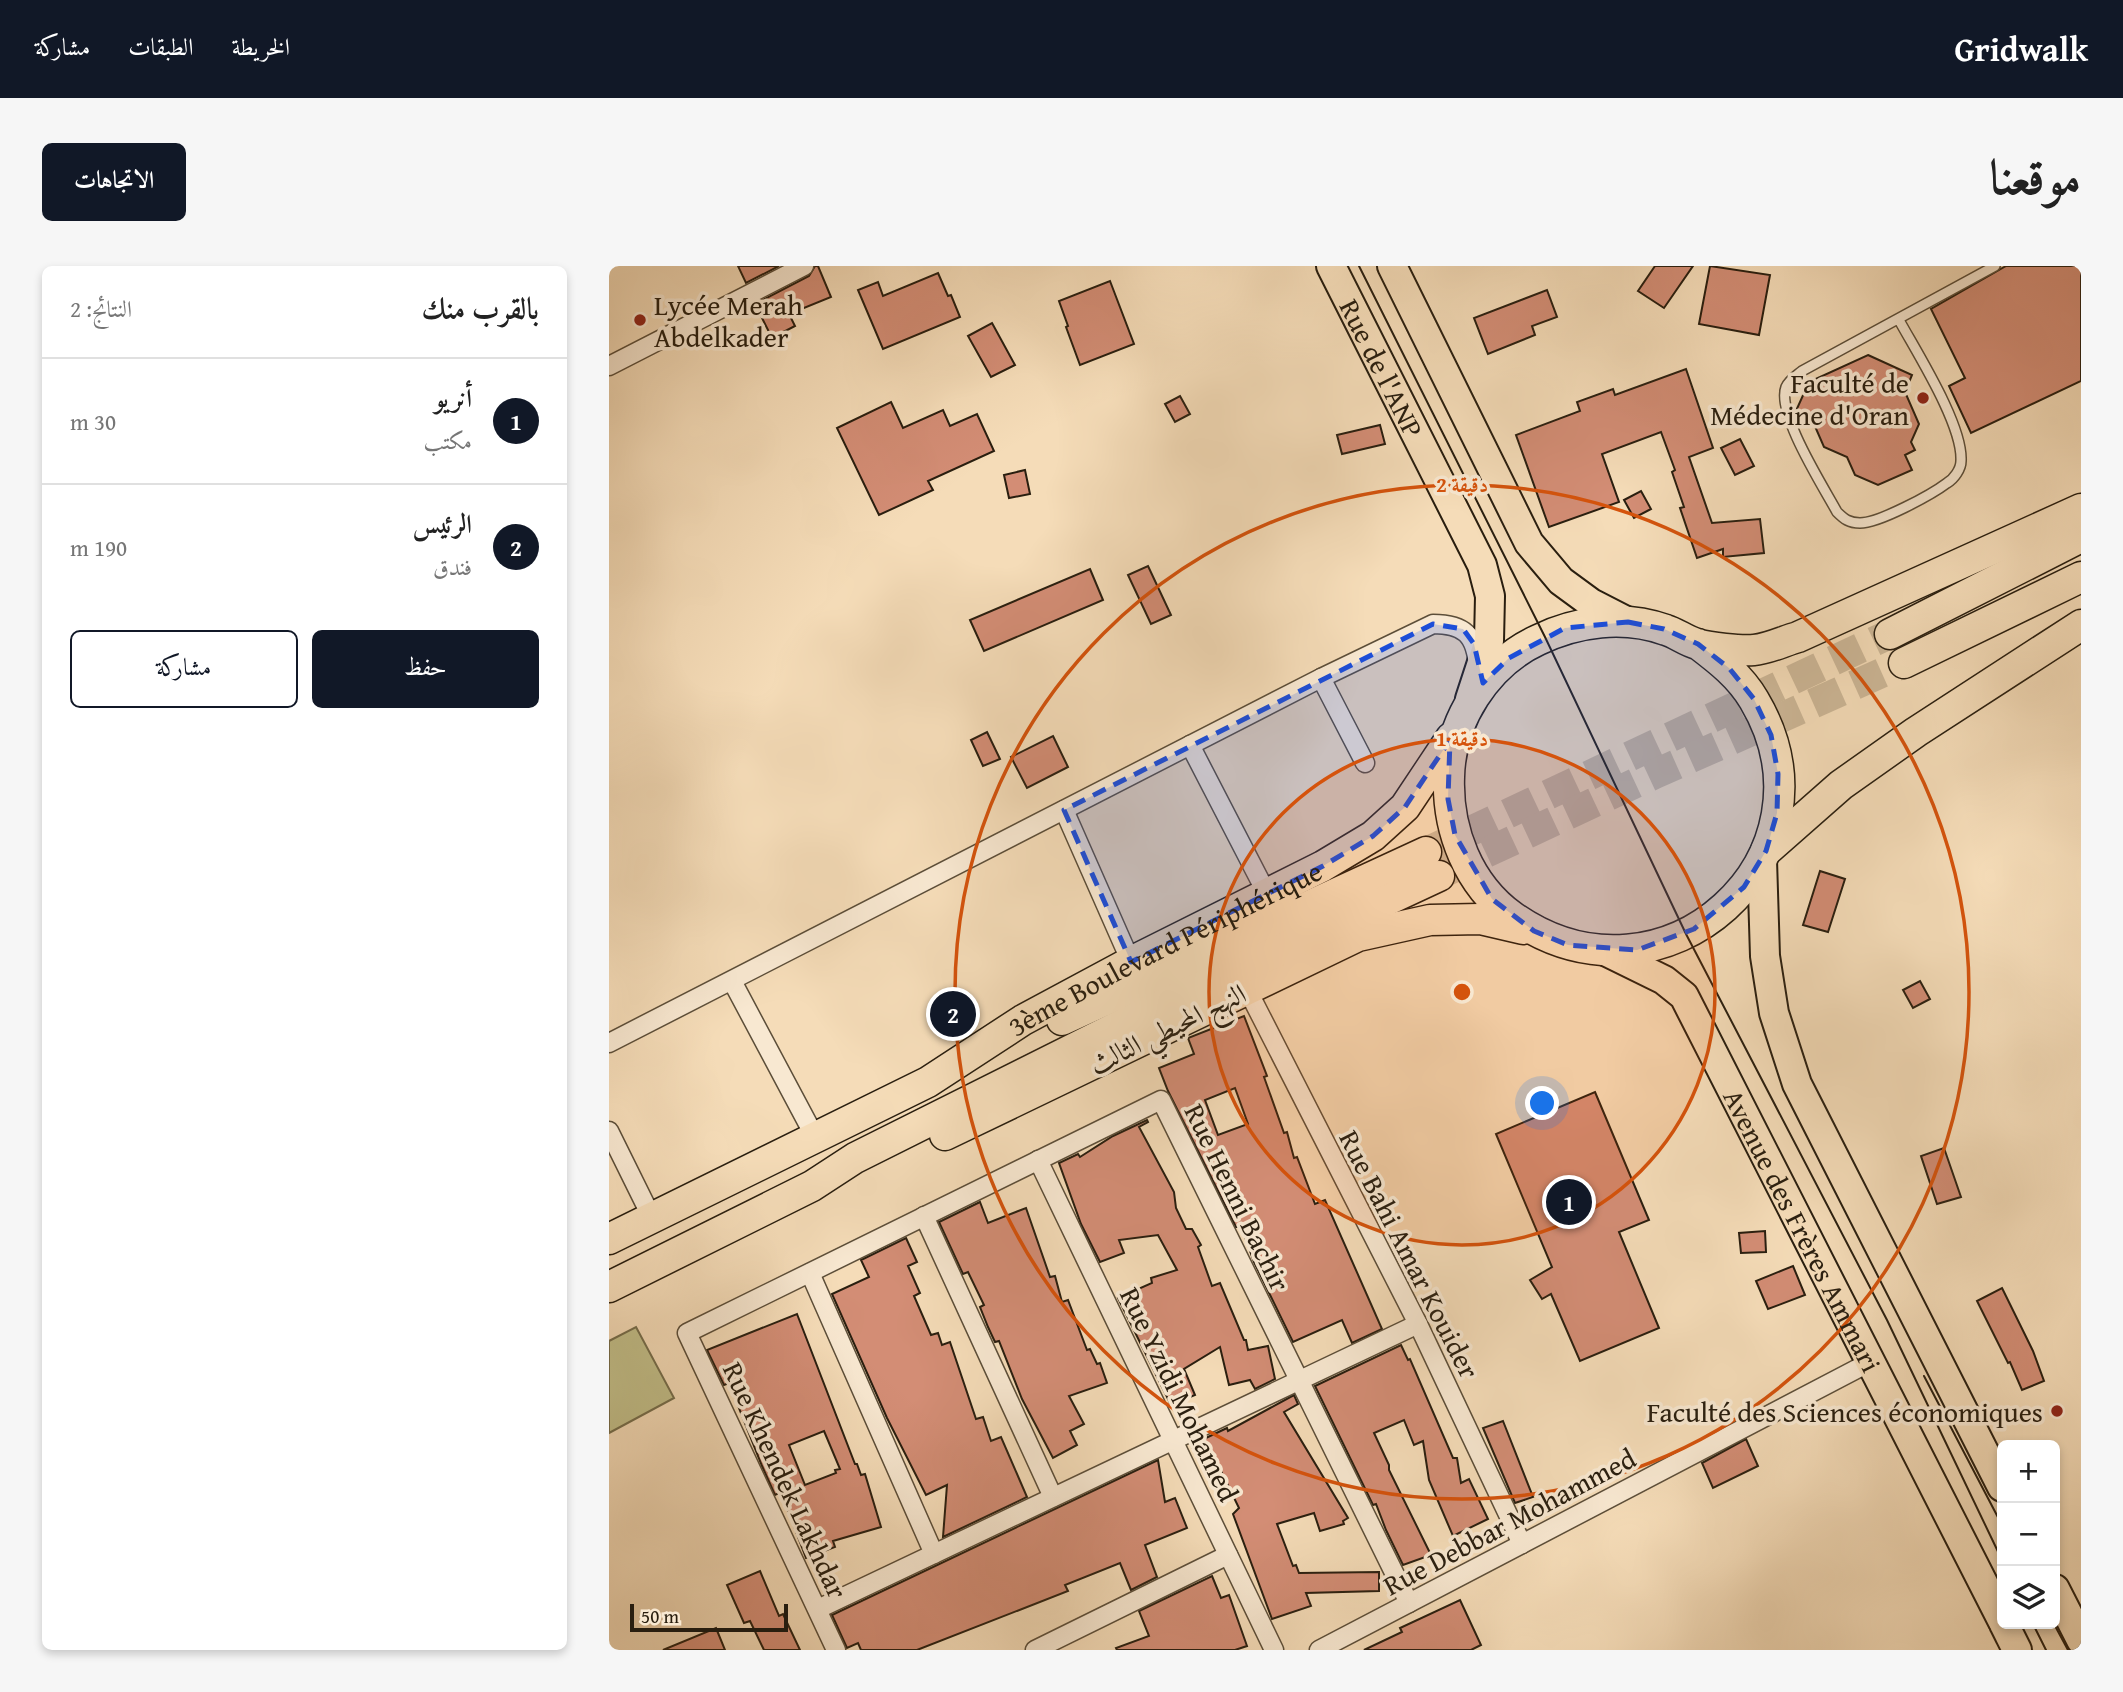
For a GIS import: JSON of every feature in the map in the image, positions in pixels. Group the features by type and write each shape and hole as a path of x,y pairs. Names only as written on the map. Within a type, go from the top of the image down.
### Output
{"highway":[{"path":"1698,644 1755,650 1798,637 2081,509"},
{"path":"1890,634 2081,537"},
{"path":"1904,663 2081,577"},
{"name":"3ème Boulevard Périphérique","path":"609,1239 928,1082 1023,1020 1131,962 1323,866 1373,836 1405,807 1494,673 1509,658 1535,640 1565,628 1628,622 1664,629 1698,644"},
{"path":"1463,716 1449,762 1448,799 1455,835 1470,870 1492,899 1534,931 1568,945 1605,951 1637,950 1657,945 1695,929 1723,910 1744,887 1764,856 1841,785 1916,732 2081,625"},
{"path":"1698,644 1729,668 1754,699 1771,735 1779,774 1777,813 1764,856"},
{"name":"3ème Boulevard Périphérique","path":"609,1287 812,1186 855,1158 1147,1012 1432,864"},
{"name":"النهج المحيطي الثالث","path":"928,1082 1432,864"},
{"name":"النهج المحيطي الثالث","path":"812,1186 852,1180 1358,936 1430,920 1480,919 1534,931"}],"main road":[{"name":"Rue de l'ANP","path":"1331,266 1482,565 1490,596 1489,641 1463,716"},
{"name":"Rue de l'ANP","path":"1392,266 1529,543 1561,582 1591,603 1628,622"},
{"path":"1764,856 1765,956 1774,1013 1797,1083 1997,1477"},
{"name":"Avenue des Frères Ammari","path":"1605,951 1664,979 1684,996 1997,1610"},
{"path":"2060,1599 2081,1640"},
{"name":"Avenue des Frères Ammari","path":"2006,1629 2017,1650"}],"street":[{"path":"609,366 804,266"},
{"path":"609,1043 1321,678 1433,624 1449,624 1463,629 1474,644 1479,674"},
{"path":"1321,678 1365,764"},
{"path":"1190,745 1267,894"},
{"path":"1064,810 1131,962"},
{"path":"731,981 815,1137"},
{"name":"Rue Bahi Amar Kouider","path":"1247,989 1417,1324 1522,1544"},
{"name":"Rue Henni Bachir","path":"687,1333 1161,1100 1409,1603"},
{"path":"609,1131 652,1218"},
{"name":"Rue Yzidi Mohamed","path":"1038,1160 1274,1650"},
{"path":"924,1216 1053,1497"},
{"path":"810,1272 934,1554"},
{"path":"818,1609 1417,1324"},
{"name":"Rue Khendek Lakhdar","path":"687,1333 836,1650"},
{"name":"Rue Debbar Mohammed","path":"1319,1650 1872,1361"},
{"path":"1035,1650 1228,1555"}],"lane":[{"path":"1899,320 1942,397 1957,439 1961,462 1957,474 1949,482 1899,509 1879,519 1861,523 1845,521 1837,512 1791,425 1784,404 1786,387 1802,371 1995,266"}],"highlighted area":[{"path":"1628,622 1664,629 1698,644 1729,668 1754,699 1771,735 1778,774 1777,813 1766,851 1744,887 1694,929 1637,950 1568,945 1534,931 1492,899 1455,835 1448,799 1450,740 1405,807 1373,836 1323,866 1131,962 1064,810 1433,624 1463,629 1474,644 1483,683 1509,658 1565,628"}],"shaded area":[{"path":"636,1327 674,1398 609,1433 609,1341"}],"building":[{"path":"738,266 779,266 746,283"},
{"path":"815,266 818,266 831,297 789,314 795,326 772,338 755,304 809,276"},
{"path":"1655,266 1693,266 1664,308 1638,291"},
{"path":"1710,266 1770,275 1759,335 1699,324"},
{"path":"2006,266 2081,266 2081,381 1971,433 1949,386 1965,378 1931,309"},
{"path":"938,273 960,317 883,349 858,290 878,282 883,296"},
{"path":"1110,281 1134,344 1080,365 1059,301"},
{"path":"1547,290 1557,317 1532,326 1535,335 1488,354 1474,318"},
{"path":"992,323 1015,365 991,377 968,336"},
{"path":"1868,355 1912,375 1905,392 1919,424 1911,442 1915,450 1905,455 1912,470 1878,485 1855,475 1847,457 1824,447 1814,424 1795,413 1809,382"},
{"path":"1686,369 1713,448 1689,457 1712,523 1760,519 1764,553 1723,557 1723,549 1697,558 1680,508 1684,507 1672,472 1675,470 1661,432 1602,454 1619,502 1549,527 1516,435 1580,411 1577,402 1613,389 1615,395"},
{"path":"1180,396 1190,414 1175,422 1165,404"},
{"path":"891,402 903,428 943,410 950,426 977,414 994,451 928,481 933,490 879,515 837,428"},
{"path":"1380,425 1385,444 1342,454 1337,435"},
{"path":"1740,439 1754,466 1735,475 1721,448"},
{"path":"1025,470 1030,494 1009,498 1004,475"},
{"path":"1641,491 1651,509 1634,518 1624,500"},
{"path":"1148,566 1171,615 1151,624 1128,575"},
{"path":"1090,569 1103,600 984,651 970,620"},
{"path":"987,732 1000,759 983,766 971,740"},
{"path":"1053,736 1068,767 1027,788 1011,757"},
{"path":"1820,871 1845,879 1828,932 1803,925"},
{"path":"1920,981 1930,999 1913,1008 1903,990"},
{"path":"1244,1016 1294,1158 1297,1157 1315,1204 1325,1200 1382,1329 1352,1343 1342,1320 1293,1342 1254,1262 1241,1226 1236,1227 1159,1068 1194,1054 1188,1038","holes":["1235,1088 1248,1124 1218,1135 1205,1100"]},
{"path":"1595,1092 1649,1220 1619,1232 1659,1328 1580,1361 1551,1294 1542,1299 1530,1280 1552,1267 1496,1134"},
{"path":"1147,1120 1148,1122 1139,1127 1174,1192 1176,1208 1186,1229 1192,1229 1201,1245 1198,1247 1212,1286 1220,1283 1248,1350 1268,1346 1275,1379 1255,1389 1250,1380 1229,1385 1220,1347 1184,1369 1195,1395 1171,1405 1118,1298 1152,1283 1151,1278 1177,1270 1158,1235 1119,1240 1124,1253 1100,1262 1081,1224 1059,1163 1078,1154 1080,1157 1113,1136"},
{"path":"1944,1148 1961,1197 1937,1204 1921,1156"},
{"path":"980,1202 988,1223 1026,1208 1050,1277 1055,1276 1062,1302 1068,1300 1087,1350 1090,1349 1097,1364 1100,1363 1107,1383 1069,1396 1084,1424 1070,1431 1077,1445 1053,1458 1022,1399 999,1341 995,1342 988,1327 980,1307 984,1305 968,1272 963,1274 939,1222"},
{"path":"1765,1231 1766,1252 1741,1253 1739,1233"},
{"path":"906,1238 917,1262 908,1266 920,1293 914,1296 931,1335 938,1333 942,1345 950,1342 976,1419 983,1417 991,1441 1001,1437 1027,1497 943,1537 947,1485 926,1495 887,1418 832,1294 869,1277 861,1260"},
{"path":"1793,1266 1805,1295 1768,1309 1756,1281"},
{"path":"2002,1288 2033,1351 2044,1381 2022,1390 1977,1301"},
{"path":"797,1314 855,1464 861,1475 865,1474 881,1527 833,1541 835,1547 806,1558 781,1492 775,1495 729,1383 724,1385 707,1350","holes":["824,1431 840,1469 805,1485 789,1445"]},
{"path":"1401,1345 1408,1360 1410,1359 1453,1458 1457,1458 1461,1483 1469,1479 1488,1519 1453,1536 1429,1480 1423,1441 1414,1445 1404,1420 1374,1433 1431,1555 1403,1565 1376,1504 1373,1505 1315,1386"},
{"path":"1294,1395 1298,1404 1284,1412 1348,1518 1343,1521 1344,1524 1320,1531 1314,1513 1277,1524 1293,1566 1296,1565 1299,1573 1379,1572 1379,1591 1306,1593 1311,1606 1272,1619 1233,1514 1239,1508 1221,1471 1207,1475 1197,1449 1193,1449 1191,1445 1227,1428 1228,1431"},
{"path":"1503,1421 1533,1497 1515,1503 1483,1428"},
{"path":"1746,1439 1758,1466 1713,1488 1702,1463"},
{"path":"1158,1460 1165,1502 1175,1498 1187,1528 1145,1545 1157,1577 1131,1590 1120,1563 1065,1585 1068,1591 917,1650 861,1650 858,1643 847,1648 832,1615"},
{"path":"760,1571 779,1616 783,1614 800,1650 764,1650 750,1621 744,1623 727,1585"},
{"path":"1212,1576 1221,1598 1229,1595 1247,1646 1235,1650 1117,1650 1116,1648 1149,1636 1139,1611"},
{"path":"1460,1600 1481,1645 1471,1650 1364,1650 1402,1632 1400,1628"},
{"path":"716,1628 725,1650 663,1650"}],"tunnel":[{"path":"1426,852 1890,634"},
{"path":"1445,872 1655,774 1904,663"}],"tram line":[{"path":"1359,266 1545,637 1686,934 1887,1320 1997,1550"},
{"path":"1924,1376 1997,1515"},
{"path":"2036,1629 2046,1650"},
{"path":"2057,1629 2068,1650"}],"place":[{"name":"Lycée Merah Abdelkader","path":"640,320"},
{"name":"Faculté de Médecine d'Oran","path":"1923,398"},
{"name":"الرئيس","path":"953,1014"},
{"name":"أنريو","path":"1569,1202"},
{"name":"Faculté des Sciences économiques","path":"2057,1411"}]}
